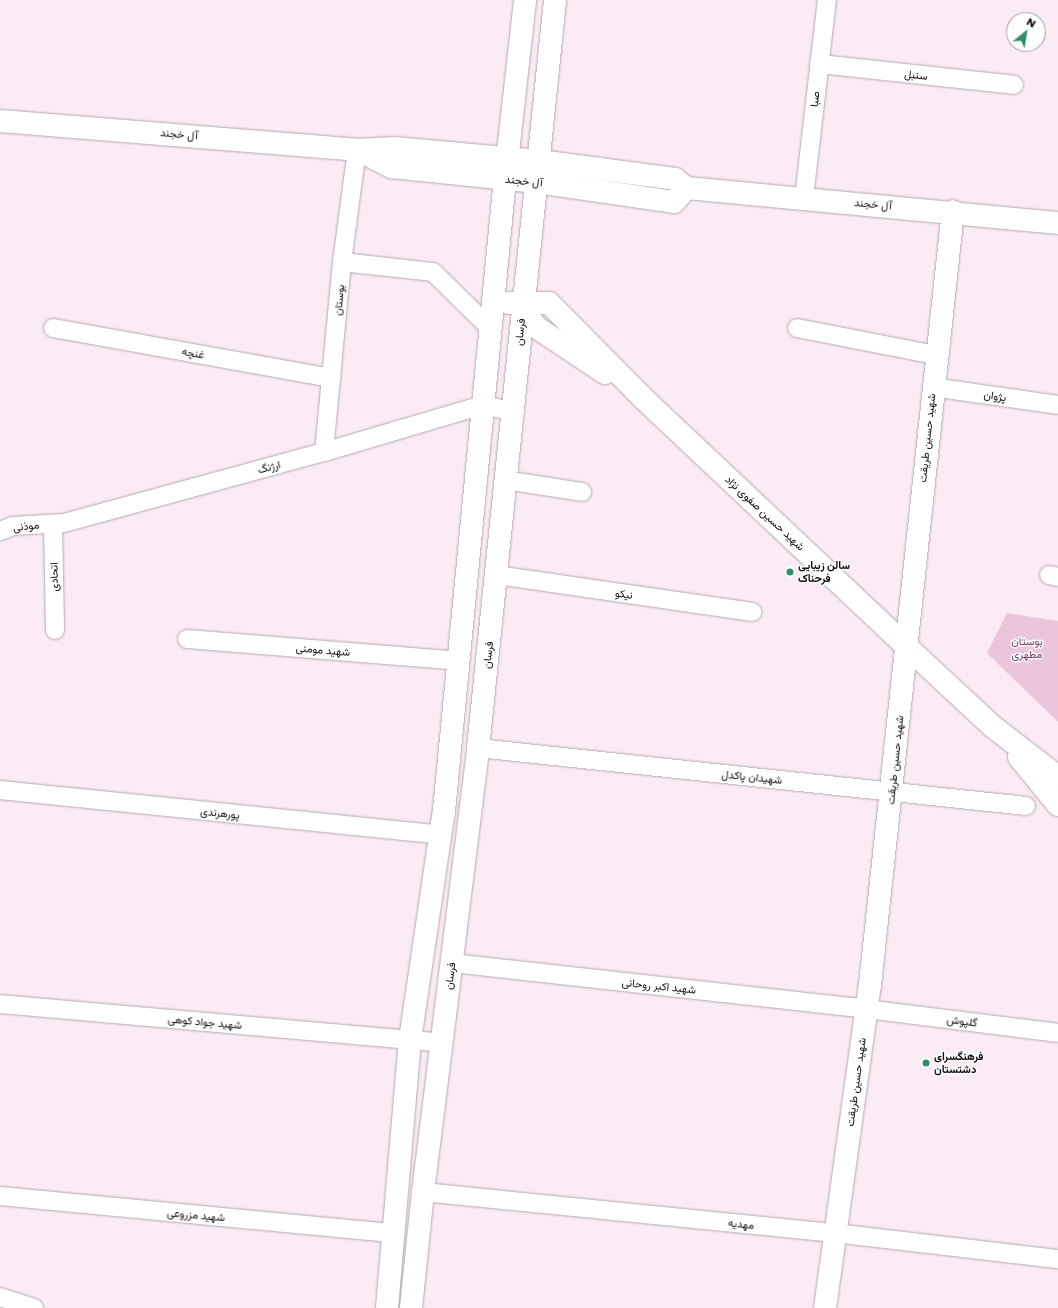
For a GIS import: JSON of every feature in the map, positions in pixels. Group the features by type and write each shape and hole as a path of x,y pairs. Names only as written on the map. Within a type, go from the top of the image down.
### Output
{"street":[{"path":"386,1308 410,1040 440,835 506,169 525,0"},
{"name":"فرسان","path":"411,1308 423,1192 478,748 522,305 538,172 555,0"},
{"name":"صبا","path":"804,198 826,0"},
{"name":"سنبل","path":"819,64 1014,85"},
{"name":"آل خجند","path":"0,121 358,150 394,148 506,169 675,179 687,188 953,211 1058,222"},
{"name":"بوستان","path":"324,452 342,262 358,150"},
{"name":"شهید حسین طریقت","path":"825,1308 866,1008 892,792 932,387 953,211"},
{"path":"342,262 433,272 491,329"},
{"name":"شهید حسین صفوی نژاد","path":"494,301 522,305 549,303 644,399 906,646 992,726 1058,777"},
{"name":"غنچه","path":"54,328 332,378"},
{"path":"797,328 936,355"},
{"name":"پژوان","path":"932,387 1058,405"},
{"path":"483,405 512,411"},
{"name":"ارژنگ","path":"52,524 324,452 483,405"},
{"path":"505,480 582,492"},
{"name":"موذنی","path":"0,531 13,526 52,524"},
{"name":"اتحادی","path":"52,524 55,630"},
{"name":"نیکو","path":"496,575 752,612"},
{"name":"شهید مومنی","path":"187,639 458,661"},
{"name":"شهید حسین صفوی نژاد","path":"992,726 1058,805"},
{"name":"شهیدان پاکدل","path":"478,748 1026,806"},
{"name":"پورهرندی","path":"0,790 440,835"},
{"name":"شهید اکبر روحانی","path":"452,963 866,1008"},
{"name":"شهید جواد کوهی","path":"0,1004 442,1043"},
{"name":"گلپوش","path":"866,1008 1058,1033"},
{"name":"مهدیه","path":"423,1192 835,1233 1058,1259"},
{"name":"شهید مزروعی","path":"0,1196 393,1234"},
{"path":"0,1297 34,1308"}],"green space":[{"name":"بوستان مطهری","path":"1007,613 1058,621 1058,722 987,653"}],"place":[{"name":"سالن زیبایی فرحناک","path":"790,572"},
{"name":"فرهنگسرای دشتستان","path":"926,1063"}]}
